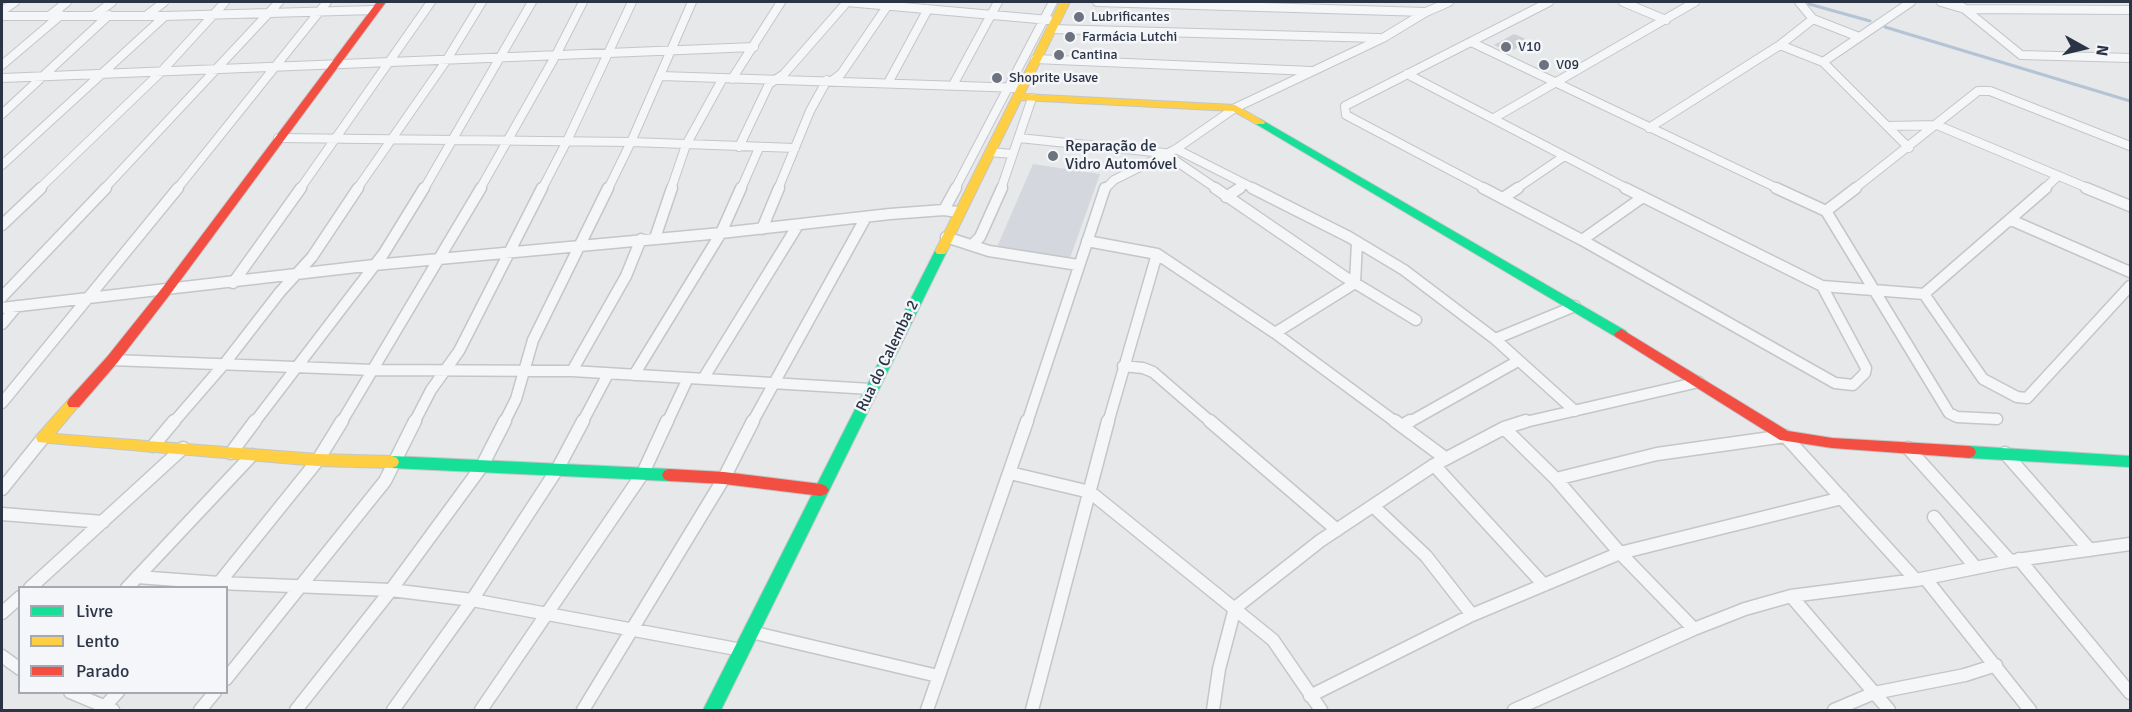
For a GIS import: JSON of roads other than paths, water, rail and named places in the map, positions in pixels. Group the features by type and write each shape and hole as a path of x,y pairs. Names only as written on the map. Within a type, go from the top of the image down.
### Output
{"street":[{"path":"3,16 15,2"},
{"path":"49,16 67,2"},
{"path":"95,15 112,2"},
{"path":"146,16 164,2"},
{"path":"2,225 161,72 225,2"},
{"path":"2,297 279,2"},
{"path":"2,403 90,298 272,67 327,2"},
{"path":"233,283 431,2"},
{"path":"153,446 225,363 280,292 312,257 390,139 446,61 482,2"},
{"path":"231,453 374,265 454,140 532,2"},
{"path":"217,585 318,460 439,261 556,55 583,2"},
{"path":"228,677 385,481 431,390 459,351 501,272 508,253 567,141 632,2"},
{"path":"296,711 391,590 482,466 516,399 533,340 631,142 692,2"},
{"path":"655,238 687,144 728,78 754,47 780,2"},
{"path":"740,147 769,84 778,79 847,2 895,4 1050,23 1383,38"},
{"path":"942,10 948,2"},
{"path":"953,85 998,2"},
{"path":"2,308 374,265 439,261 866,217 951,211 1050,23 1053,2"},
{"name":"Rua do Calemba 2","path":"712,711 946,237 951,211 989,152 1015,91 1035,59 1050,23 1065,2"},
{"path":"1097,2 1425,12"},
{"path":"927,711 1010,473 1105,188 1114,180 1176,148 1235,108 1383,38 1425,12 1449,2"},
{"path":"1549,2 1345,106 1346,114 1582,240 1836,383 1853,385 1865,373 1866,368 1822,286"},
{"path":"1623,2 1666,20"},
{"path":"1494,118 1695,2"},
{"path":"1823,62 1875,24 1911,2"},
{"path":"1941,2 1965,9 2130,10"},
{"path":"1956,2 2021,56 2130,58"},
{"path":"2049,2 2059,10"},
{"path":"1801,3 1813,19 1859,37"},
{"path":"762,229 810,111 830,80 841,74 895,4"},
{"path":"3,16 213,15 318,12 378,6"},
{"path":"2,489 43,438 112,360 167,290 378,6"},
{"path":"888,83 928,9"},
{"path":"2,65 61,15"},
{"path":"2,114 109,15"},
{"path":"2,165 165,16"},
{"path":"1649,129 1780,45 1813,19"},
{"path":"1471,42 1649,129 1826,211 1949,413 1957,417 1997,419"},
{"path":"1780,45 1823,62 1909,148"},
{"path":"2,78 754,47"},
{"path":"1035,59 1315,71"},
{"path":"1407,74 1494,118 1563,157 1822,286 1924,294 2012,220 2058,176"},
{"path":"661,76 953,85 1015,91 1032,98 1235,108 1575,306 1785,436 1921,579 1996,665 2030,711"},
{"path":"1826,211 1909,148 1978,91 1984,90 2130,146"},
{"path":"973,244 980,237 994,207 1032,98"},
{"path":"1888,126 1937,125 2130,206"},
{"path":"278,138 631,142 795,148"},
{"path":"1019,138 1164,153 1356,283 1416,320"},
{"path":"634,375 721,233 759,148"},
{"path":"1176,148 1404,270 1495,339 1575,411"},
{"path":"989,152 1012,154"},
{"path":"1503,198 1563,157"},
{"path":"1226,196 1245,184"},
{"path":"1582,240 1643,197"},
{"path":"584,711 724,478 773,383 866,217"},
{"path":"2012,220 2130,272"},
{"path":"703,379 798,225"},
{"path":"946,237 989,251 1078,265"},
{"path":"572,371 626,276 641,239"},
{"path":"1088,241 1157,254 1275,333 1402,426 1439,461 1544,585"},
{"path":"1356,283 1357,243"},
{"path":"1032,711 1123,366 1146,298 1157,254"},
{"path":"1275,333 1356,283"},
{"path":"1924,294 1983,379 2022,398 2027,398 2130,286"},
{"path":"2,324 17,306"},
{"path":"1495,339 1575,306"},
{"path":"112,360 373,370 572,371 871,389"},
{"path":"1402,426 1518,361"},
{"path":"1123,366 1153,372 1337,530"},
{"path":"393,711 472,600 558,468 608,374"},
{"path":"481,711 643,473 688,378"},
{"path":"1213,711 1219,669 1235,608 1337,530 1439,461 1504,428 1699,382"},
{"path":"1504,428 1556,479 1620,553 1694,629"},
{"path":"1556,479 1668,452 1785,436 1832,443 2130,462"},
{"path":"43,438 318,460 558,468 724,478 821,490"},
{"path":"32,586 183,448"},
{"path":"1908,448 2014,560 2130,693"},
{"path":"2005,453 2090,549"},
{"path":"129,586 252,455"},
{"path":"1010,473 1090,492 1273,640 1321,711"},
{"path":"1310,696 1472,615 1620,553 1842,498"},
{"path":"1373,506 1426,556 1472,615"},
{"path":"2,514 103,522"},
{"path":"1934,517 1976,568"},
{"path":"1514,711 1694,629 1745,609 1791,596 1921,579 2014,560 2090,549 2128,547"},
{"path":"137,577 217,585 391,590 548,612 742,650"},
{"path":"1791,596 1889,711"},
{"path":"2,613 18,599"},
{"path":"751,632 938,676"},
{"path":"2,656 18,668"},
{"path":"1834,711 1874,693 1965,675 1996,665"},
{"path":"72,694 109,709 117,694"},
{"path":"200,711 214,694"}],"waterway":[{"path":"1809,4 1870,21"},
{"path":"1885,27 2130,101"}],"place":[{"name":"Lubrificantes","path":"1079,17"},
{"name":"Farmácia Lutchi","path":"1070,37"},
{"name":"V10","path":"1506,47"},
{"name":"Cantina","path":"1059,55"},
{"name":"V09","path":"1544,65"},
{"name":"Shoprite Usave","path":"997,78"},
{"name":"Reparação de Vidro Automóvel","path":"1053,156"}]}
